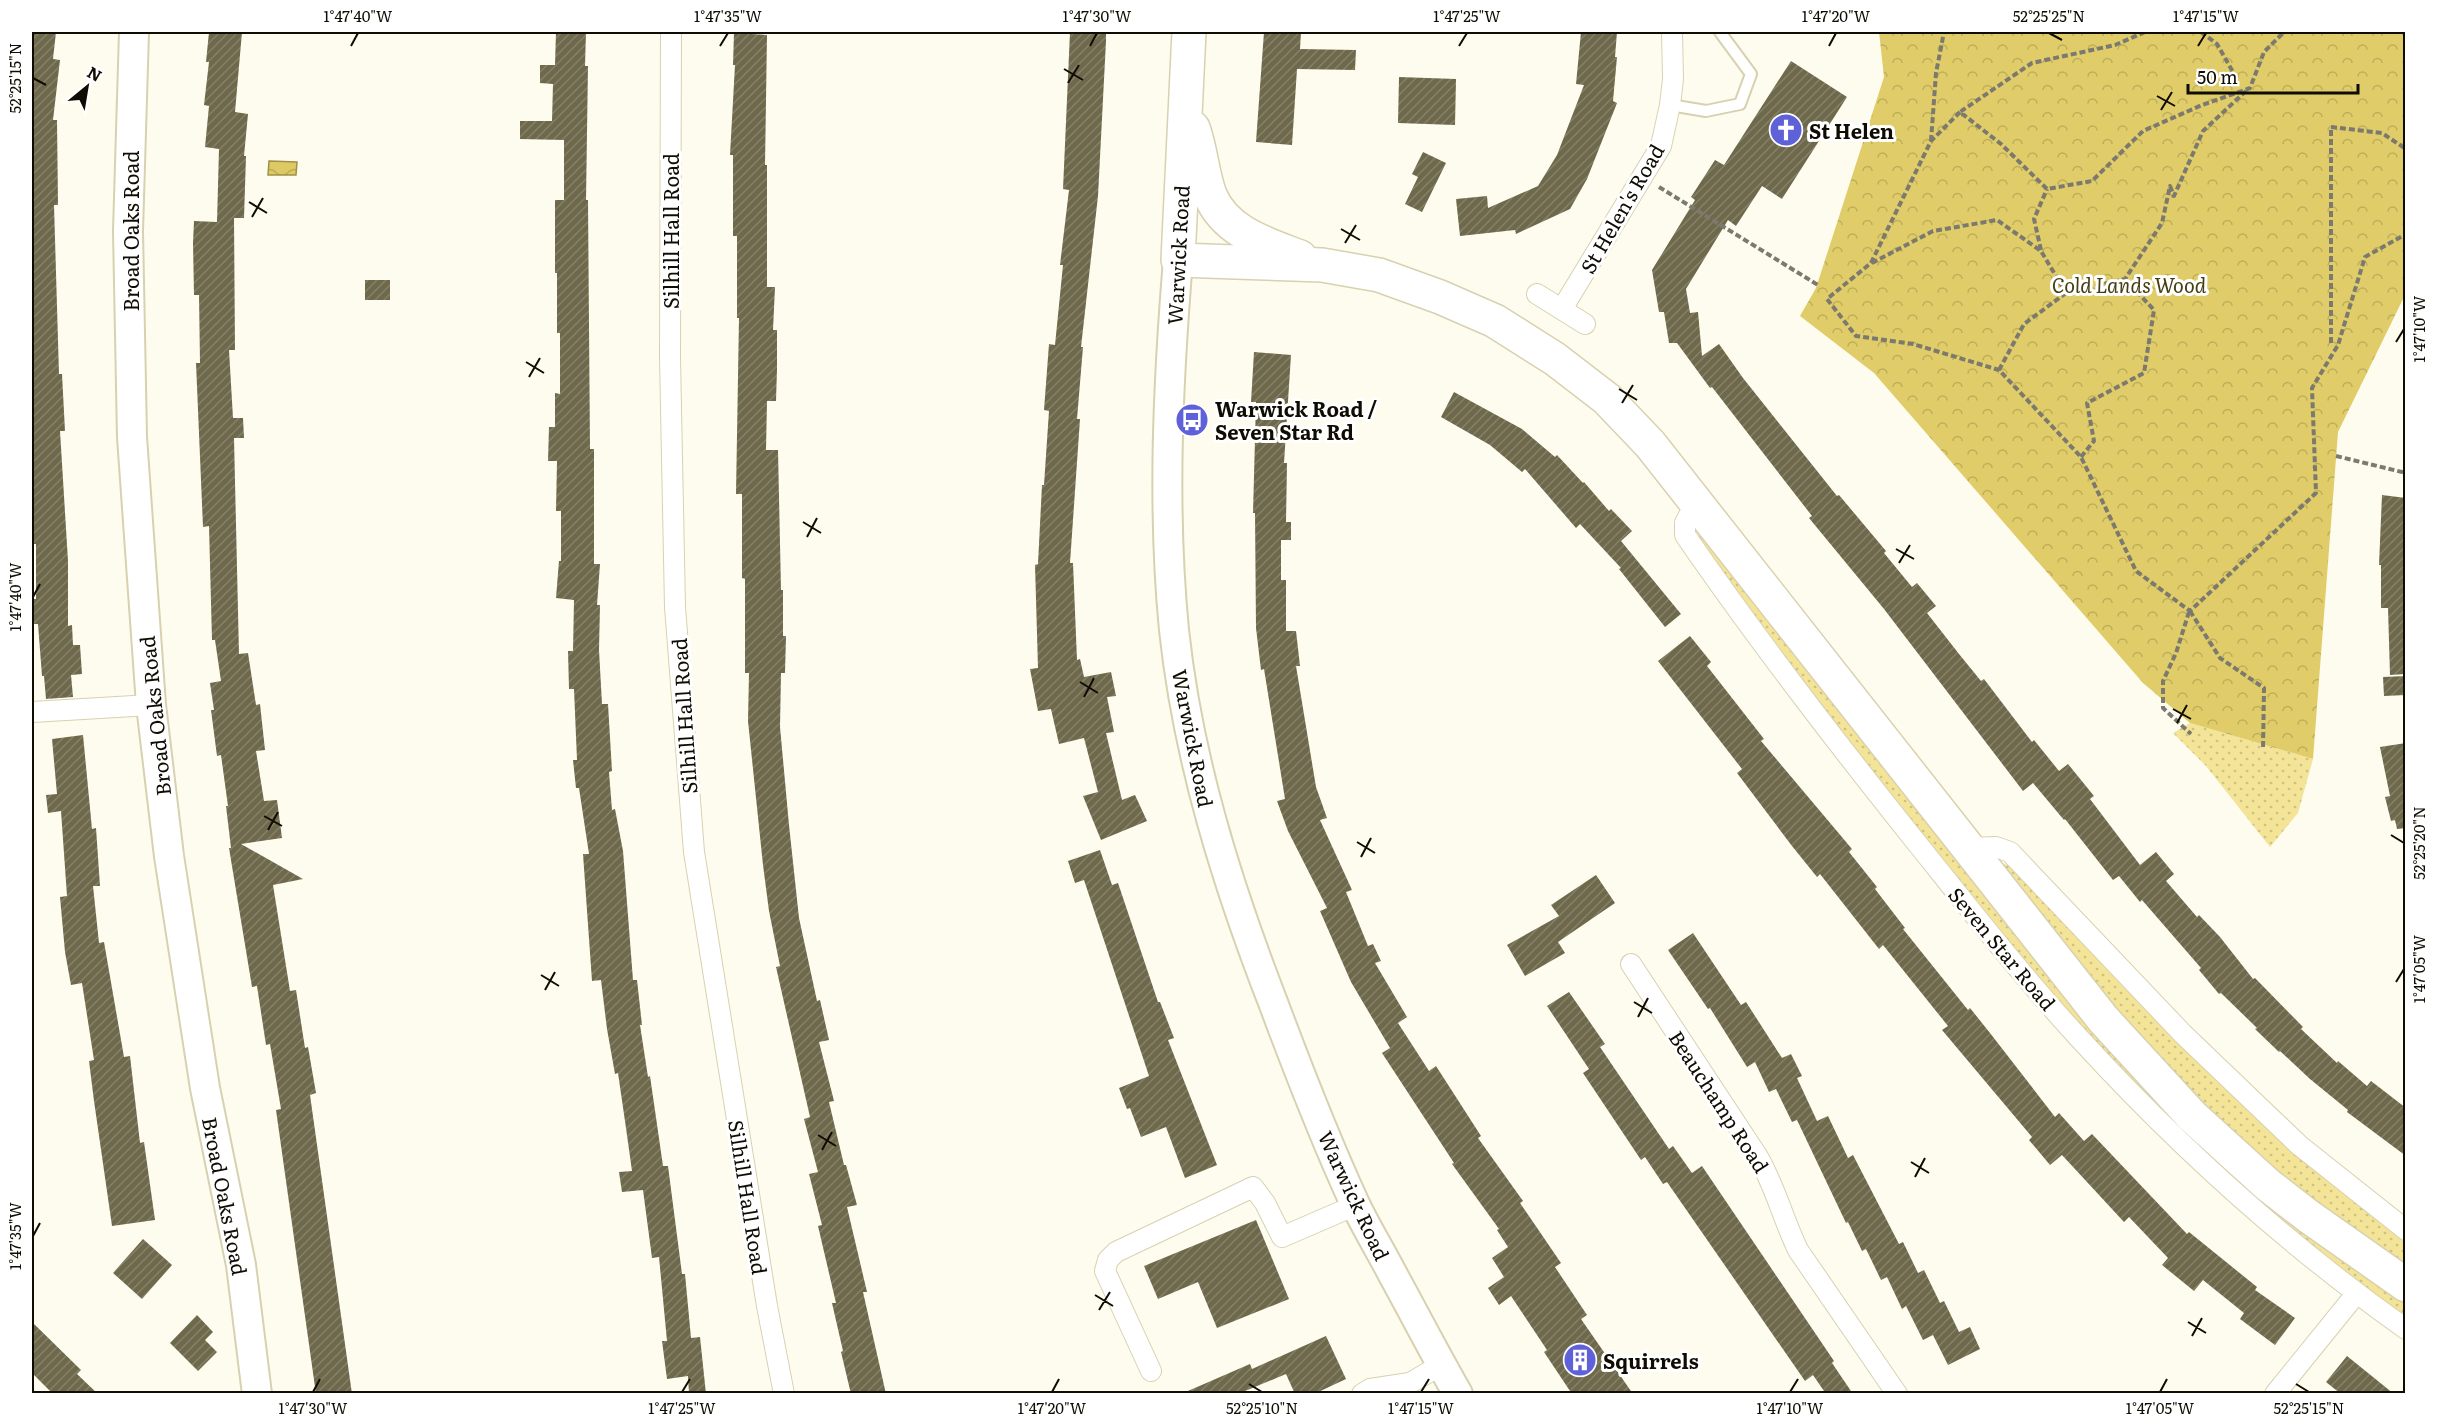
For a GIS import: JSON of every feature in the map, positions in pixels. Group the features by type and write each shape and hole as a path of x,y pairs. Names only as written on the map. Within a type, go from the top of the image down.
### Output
{"highway":[{"name":"Warwick Road","path":"1178,260 1189,32"},
{"name":"Seven Star Road","path":"1186,109 1198,142 1210,195 1221,215 1241,231 1259,241 1322,265"},
{"name":"Seven Star Road","path":"1178,260 1322,265 1379,275 1440,297 1505,327 1555,359 1607,399 1650,444 2103,1019 2192,1116 2268,1185 2317,1223 2406,1285"}],"street":[{"name":"Broad Oaks Road","path":"134,32 128,231 132,437 151,705 169,856 205,1088 241,1265 257,1394"},
{"name":"Silhill Hall Road","path":"671,32 670,358 675,607 694,852 765,1295 784,1394"},
{"name":"St Helen's Road","path":"1562,309 1661,146 1673,79 1672,32"},
{"name":"Warwick Road","path":"1178,260 1170,382 1169,558 1175,632 1185,706 1216,837 1242,923 1298,1067 1356,1205 1458,1394"},
{"path":"1537,294 1585,324"},
{"name":"Seven Star Road","path":"1696,502 1685,523 1685,536 1821,722 1989,934 2078,1037 2149,1112 2252,1208 2356,1294 2406,1329"},
{"path":"32,712 151,705"},
{"path":"1968,848 1996,848 2010,852 2182,1034 2299,1145 2406,1230"},
{"name":"Beauchamp Road","path":"1631,964 1758,1157 1769,1176 1787,1228 1798,1250 1897,1394"},
{"path":"1151,1371 1105,1271 1108,1260 1116,1252 1253,1187 1265,1203 1282,1237 1356,1205"},
{"path":"2275,1394 2356,1294"},
{"path":"1362,1394 1370,1389 1410,1383 1441,1365"}],"lane":[{"path":"1670,105 1706,111 1740,104 1751,74 1720,32"}],"path":[{"path":"1931,141 1936,73 1944,32"},
{"path":"1871,263 1931,141 1960,112 2031,63 2115,45 2145,32"},
{"path":"2201,32 2217,44 2237,79"},
{"path":"1999,370 2024,324 2066,293 2125,279 2162,223 2170,186 2174,196 2203,131 2250,88 2264,52 2284,32"},
{"path":"2047,189 2092,181 2142,131 2202,105 2250,88"},
{"path":"1960,112 2001,144 2047,189"},
{"path":"2331,343 2331,127 2382,133 2406,149"},
{"path":"1644,176 1818,285"},
{"path":"2047,189 2034,219 2041,250 2066,293"},
{"path":"2041,250 1996,220 1934,231 1871,263 1827,299 1856,336 1913,344 1999,370 2080,458 2136,571 2190,611 2220,658 2264,688 2264,750"},
{"path":"2191,735 2163,708 2163,681 2190,611 2316,493 2312,388 2338,345 2365,257 2406,234"},
{"path":"2080,458 2094,441 2087,403 2144,373 2154,310 2125,279"},
{"path":"2336,456 2406,473"}],"shaded area":[{"path":"1702,532 2049,972 2350,1264 2405,1302 2405,1319 2345,1275 2188,1142 2099,1050 1946,867 1745,609 1698,538"},
{"path":"2190,723 2313,759 2298,813 2270,847 2206,766 2173,733"},
{"path":"2003,864 2015,866 2345,1193 2405,1240 2405,1270 2250,1151 2190,1093 2108,1006 2000,868"}],"green space":[{"name":"Cold Lands Wood","path":"1879,32 2405,32 2405,295 2338,432 2313,759 2190,723 2143,683 1874,373 1800,316 1816,288 1884,77"}],"water":[{"path":"269,161 297,162 296,175 268,175"}],"building":[{"path":"32,32 56,32 53,59 60,60 53,120 57,120 58,205 54,205 59,374 62,374 65,431 60,431 68,561 68,626 72,625 73,645 80,645 82,674 71,675 73,697 46,699 38,624 32,624 32,599 36,599 36,544 33,544 32,524"},
{"path":"209,32 242,32 235,112 248,114 244,156 246,156 244,218 234,218 235,350 229,350 233,418 243,418 244,438 234,438 239,654 248,653 256,705 260,704 265,750 256,751 264,801 277,800 282,838 241,844 303,879 273,885 290,991 296,990 305,1048 308,1047 316,1093 310,1095 352,1394 316,1394 276,1110 281,1109 270,1044 266,1045 257,986 252,987 229,848 231,848 226,806 228,806 221,755 217,756 211,710 214,710 210,683 221,681 215,640 212,640 209,526 203,527 196,363 200,363 199,295 194,295 193,243 194,221 217,222 219,149 205,147 209,106 204,105 209,62 206,62"},
{"path":"556,32 586,32 590,449 594,449 594,564 600,564 597,605 600,605 599,650 602,704 608,704 612,810 615,809 623,851 633,980 637,980 642,1025 640,1025 663,1166 668,1166 682,1274 685,1274 691,1338 700,1337 706,1394 689,1394 688,1376 667,1379 662,1341 667,1341 659,1257 652,1258 643,1190 622,1192 619,1172 632,1171 626,1128 618,1073 615,1074 607,1029 601,980 592,981 583,854 589,854 573,760 577,760 574,689 569,689 568,651 573,651 574,600 556,598 559,561 561,561 561,511 556,511 557,461 548,461 549,427 555,427 555,393 560,394 560,333 557,333 557,273 555,273 555,200 564,200 564,140 520,139 520,121 552,121 553,84 540,83 540,65 555,65"},
{"path":"1070,32 1106,32 1098,196 1081,347 1083,347 1077,419 1080,419 1070,563 1073,563 1077,660 1080,659 1084,677 1111,672 1116,696 1107,697 1114,732 1106,733 1122,800 1135,795 1147,821 1101,840 1083,796 1098,792 1084,738 1059,744 1051,709 1038,711 1030,669 1038,668 1035,565 1038,564 1049,411 1044,410 1049,344 1055,345 1063,265 1060,265 1069,190 1063,189"},
{"path":"1264,32 1301,32 1300,49 1356,50 1355,70 1297,69 1292,145 1256,142"},
{"path":"1581,32 1617,32 1613,101 1617,103 1587,179 1570,209 1516,234 1515,230 1460,236 1456,199 1487,196 1488,208 1538,186 1557,155 1584,85 1576,84"},
{"path":"734,33 767,35 765,165 767,165 767,287 775,287 773,330 777,330 777,369 776,401 767,401 766,450 778,450 781,590 783,590 783,636 786,636 785,673 781,673 780,727 799,918 817,1001 820,1000 829,1040 819,1042 834,1101 829,1102 844,1165 846,1165 857,1205 847,1207 867,1292 863,1292 886,1394 851,1394 841,1352 843,1351 832,1303 836,1303 818,1226 822,1225 809,1174 818,1172 804,1119 810,1117 776,967 780,966 763,865 748,721 749,673 745,673 742,494 736,494 739,318 737,318 737,236 733,236 733,155 730,155 735,65 733,65"},
{"path":"1791,61 1847,97 1782,199 1762,186 1736,226 1728,220 1686,289 1690,313 1698,312 1702,356 1719,344 1743,378 1837,496 1839,495 1886,551 1884,553 1912,587 1917,583 1936,606 1927,613 1959,654 1981,681 1984,679 2032,742 2034,740 2059,771 2068,764 2094,796 2090,799 2140,865 2156,852 2174,874 2166,881 2197,917 2199,915 2220,937 2253,979 2255,978 2303,1027 2301,1029 2337,1063 2338,1061 2367,1086 2371,1081 2406,1108 2406,1156 2347,1112 2348,1110 2279,1052 2221,993 2219,994 2199,970 2201,968 2142,900 2140,902 2119,876 2113,880 2033,783 2023,791 1884,609 1809,518 1812,516 1712,387 1710,388 1677,343 1669,343 1664,312 1659,312 1652,270 1695,200 1691,197 1715,160 1724,165"},
{"path":"1399,77 1456,79 1455,125 1398,123"},
{"path":"1423,152 1446,163 1422,212 1405,204 1418,177 1412,174"},
{"path":"365,280 390,280 390,300 365,300"},
{"path":"1254,352 1291,355 1284,463 1287,463 1286,522 1291,522 1291,540 1281,540 1281,580 1286,580 1286,631 1296,631 1300,666 1296,666 1316,787 1327,818 1320,820 1352,890 1346,892 1368,946 1373,944 1381,961 1375,963 1407,1017 1398,1023 1429,1071 1436,1066 1481,1136 1478,1138 1523,1201 1520,1203 1561,1263 1555,1267 1587,1315 1581,1319 1633,1394 1572,1394 1544,1352 1547,1350 1511,1296 1499,1305 1488,1288 1504,1277 1492,1258 1508,1247 1497,1230 1499,1229 1452,1164 1454,1163 1382,1053 1390,1048 1351,982 1320,911 1327,908 1288,831 1277,801 1285,799 1264,669 1261,670 1256,628 1255,513 1253,513 1256,402 1251,402"},
{"path":"1454,392 1522,429 1555,457 1557,455 1609,511 1611,509 1632,531 1621,541 1681,614 1665,627 1619,569 1621,568 1580,524 1576,528 1525,469 1522,472 1490,445 1441,417"},
{"path":"2382,495 2406,498 2406,674 2390,675 2388,608 2381,608 2381,565 2379,565"},
{"path":"1690,636 1711,662 1707,666 1764,739 1761,741 1852,849 1849,852 1877,887 1875,889 1905,928 1903,929 1968,1010 1970,1008 2055,1117 2059,1113 2084,1141 2092,1134 2187,1234 2189,1232 2257,1287 2255,1290 2295,1318 2275,1345 2240,1319 2244,1313 2203,1280 2194,1291 2162,1265 2168,1258 2129,1217 2124,1222 2062,1155 2050,1165 2029,1140 2032,1137 1942,1030 1948,1026 1883,945 1879,949 1820,874 1817,877 1792,846 1737,773 1742,769 1658,661"},
{"path":"2406,676 2406,695 2384,696 2383,677"},
{"path":"83,735 92,829 96,828 100,886 93,886 99,943 104,942 124,1057 130,1056 140,1143 144,1142 155,1220 112,1226 89,1061 94,1060 82,983 71,985 65,952 60,897 67,896 61,811 48,813 46,795 57,794 52,739"},
{"path":"2406,743 2406,828 2397,829 2395,820 2391,821 2385,797 2390,796 2380,747"},
{"path":"1100,850 1112,885 1118,883 1158,1002 1160,1002 1174,1038 1168,1040 1217,1165 1185,1178 1166,1127 1141,1137 1130,1108 1127,1109 1119,1088 1149,1076 1084,880 1075,883 1068,861"},
{"path":"1596,875 1615,903 1558,942 1565,953 1525,976 1507,945 1559,916 1551,905"},
{"path":"1693,933 1741,1005 1746,1002 1782,1058 1791,1054 1802,1076 1797,1078 1817,1121 1828,1116 1848,1158 1853,1155 1899,1244 1903,1242 1918,1273 1924,1270 1940,1303 1944,1301 1959,1332 1970,1327 1980,1349 1948,1365 1933,1335 1923,1340 1906,1306 1902,1309 1887,1277 1881,1280 1866,1249 1862,1251 1848,1222 1846,1223 1797,1120 1792,1122 1776,1089 1769,1092 1755,1062 1747,1067 1710,1008 1708,1009 1668,950"},
{"path":"1569,992 1605,1044 1600,1047 1669,1149 1673,1146 1692,1173 1702,1166 1834,1361 1832,1363 1853,1394 1826,1394 1813,1375 1805,1381 1667,1182 1663,1184 1645,1157 1641,1160 1583,1073 1589,1069 1547,1006"},
{"path":"1256,1220 1289,1299 1217,1328 1198,1282 1158,1299 1144,1266"},
{"path":"143,1239 172,1265 142,1299 113,1273"},
{"path":"197,1315 213,1332 205,1340 217,1352 198,1371 170,1343"},
{"path":"32,1322 81,1370 77,1374 98,1394 53,1394 32,1373"},
{"path":"1326,1336 1346,1379 1314,1394 1295,1394 1286,1374 1238,1394 1181,1394 1250,1364 1252,1369"},
{"path":"2347,1356 2394,1394 2341,1394 2326,1382"}],"place":[{"name":"St Helen","path":"1786,130"},
{"name":"Warwick Road / Seven Star Rd","path":"1192,420"},
{"name":"Squirrels","path":"1580,1360"}]}
